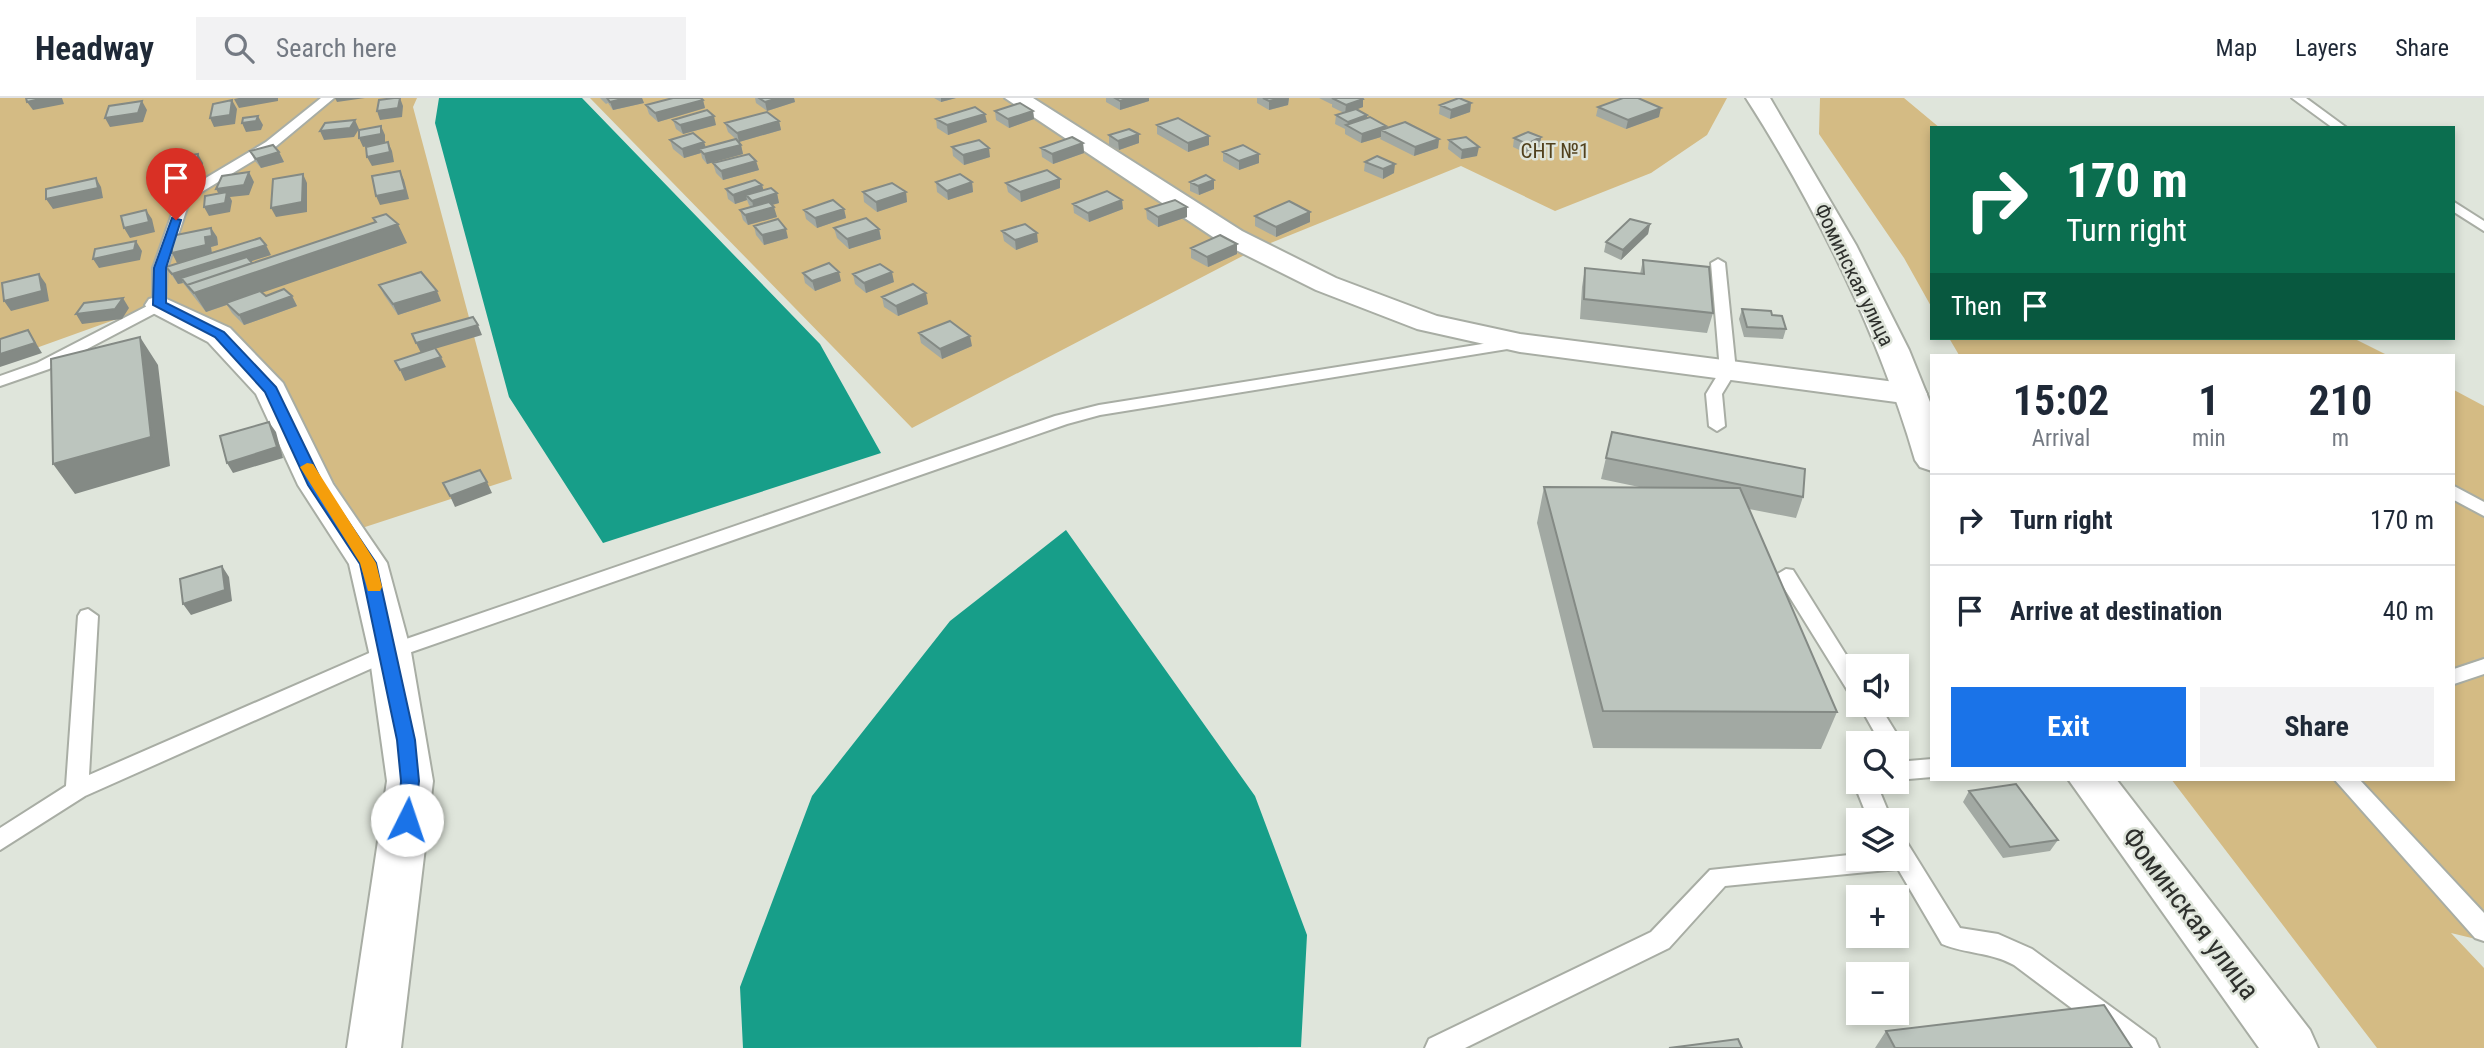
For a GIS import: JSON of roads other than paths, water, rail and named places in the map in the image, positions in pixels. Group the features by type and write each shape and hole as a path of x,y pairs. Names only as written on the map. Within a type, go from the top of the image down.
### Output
{"street":[{"path":"1017,98 1213,226 1299,272 1428,323 1520,343 1911,394"},
{"name":"Фоминская улица","path":"1758,98 1834,228 1870,300 1911,394 1930,454"},
{"path":"160,305 219,335 271,390 316,485 368,563 390,652 406,740 410,781 407,820 381,979 374,1048"},
{"name":"Фоминская улица","path":"2092,781 2291,1048"}],"lane":[{"path":"0,381 43,366 160,305 160,268 184,197 270,145 328,98"},
{"path":"2298,98 2338,126"},
{"path":"2455,207 2484,227"},
{"path":"1717,426 1714,394 1728,370 1718,263"},
{"path":"0,841 77,790 390,652 1061,420 1099,410 1520,343"},
{"path":"2455,493 2484,510"},
{"path":"1786,575 1846,672"},
{"path":"77,790 89,616"},
{"path":"2455,677 2484,666"},
{"path":"1909,766 1930,768"},
{"path":"2348,781 2484,930"},
{"path":"1438,1048 1660,940 1718,877 1846,860"},
{"path":"1909,868 1951,936 1963,942 2000,945 2030,961 2146,1048"}],"park label":[{"name":"СНТ №1","path":"1555,151"}]}
